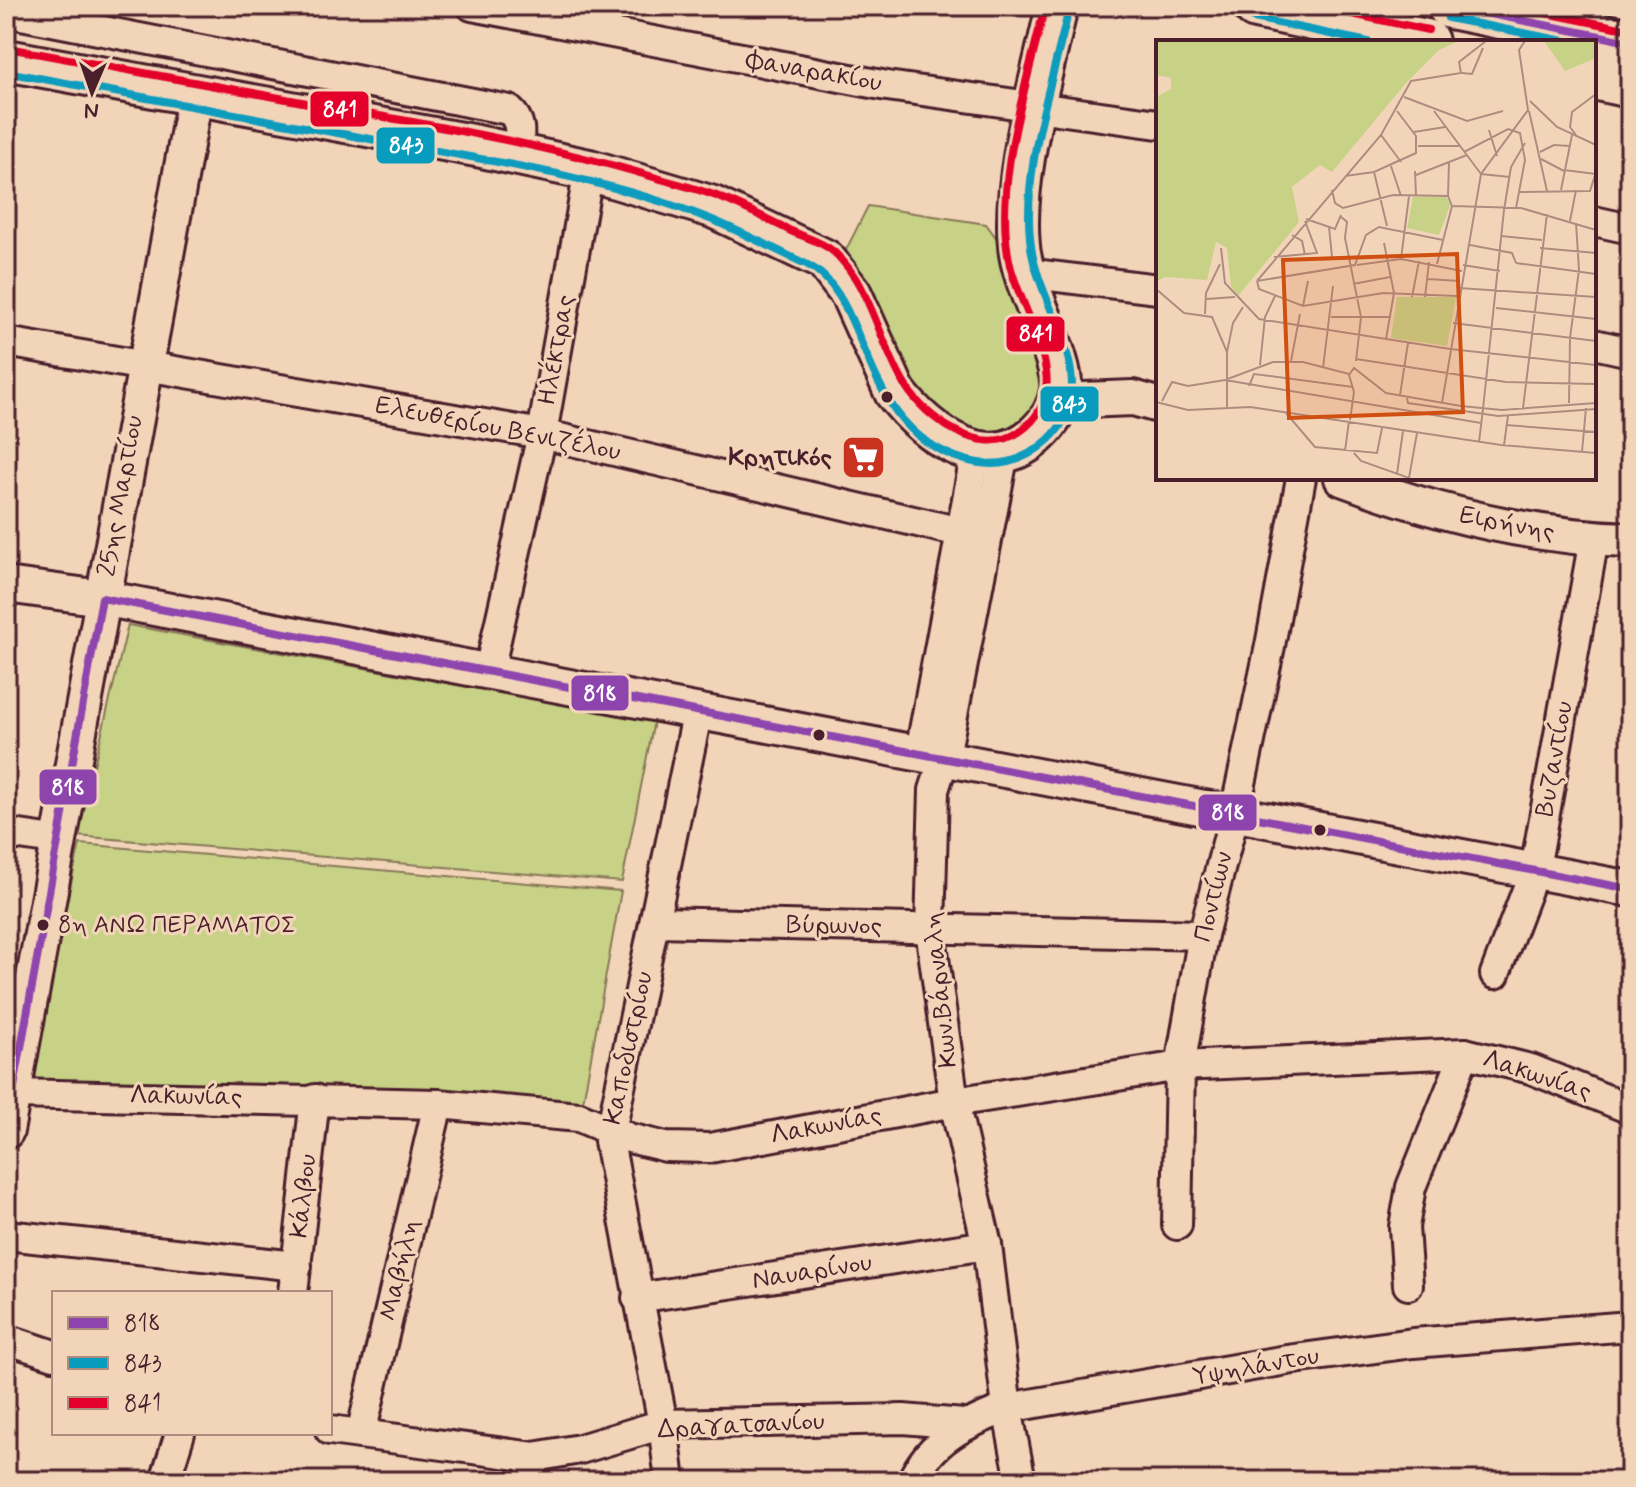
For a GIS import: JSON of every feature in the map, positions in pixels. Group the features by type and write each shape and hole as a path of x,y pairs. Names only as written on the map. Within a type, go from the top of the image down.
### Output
{"main road":[{"path":"6,60 517,155 589,170 713,207 825,260 851,294 890,381 905,405 942,438 990,452 1034,437 1046,426 1058,401 1060,376 1025,273 1019,248 1018,223 1035,107 1057,6"},
{"path":"1256,6 1417,40"},
{"path":"1450,6 1630,42"},
{"path":"1596,77 1630,85"}],"street":[{"name":"Φαναρακίου","path":"472,6 887,86 1156,124"},
{"path":"6,12 509,110 518,117 517,155"},
{"name":"25ης Μαρτίου","path":"6,1131 195,96"},
{"name":"Ηλέκτρας","path":"489,671 542,434 589,170"},
{"path":"1596,221 1630,229"},
{"path":"1025,273 1156,289"},
{"name":"Ελευθερίου Βενιζέλου","path":"6,342 542,434 973,536"},
{"path":"1596,344 1630,352"},
{"path":"1058,401 1133,398 1156,404"},
{"name":"Κων.Βάρναλη","path":"990,452 933,754 930,929 954,1102 987,1245 1007,1408 1021,1481"},
{"name":"Ποντίων","path":"1177,1225 1180,1066 1203,935 1235,812 1301,480"},
{"name":"Ειρήνης","path":"1347,480 1396,499 1484,523 1594,539 1630,540"},
{"name":"Βυζαντίου","path":"1495,974 1535,869 1594,539"},
{"path":"6,585 102,598 1630,889"},
{"name":"Καποδιστρίου","path":"670,1481 663,1424 609,1141 657,922 698,710"},
{"path":"6,833 61,841"},
{"name":"Βύρωνος","path":"657,922 1203,935"},
{"path":"1408,1285 1404,1227 1411,1187 1465,1053"},
{"name":"Λακωνίας","path":"15,1094 438,1104 579,1117 629,1138 666,1147 710,1148 954,1102 1180,1066 1465,1053 1531,1069 1630,1109"},
{"name":"Κάλβου","path":"295,1279 315,1099"},
{"name":"Μαβήλη","path":"361,1434 438,1104"},
{"path":"6,1235 295,1279"},
{"name":"Ναυαρίνου","path":"637,1298 987,1245"},
{"name":"Υψηλάντου","path":"912,1481 937,1446 964,1424 1007,1408 1287,1360 1413,1343 1630,1326"},
{"path":"6,1339 52,1354"},
{"name":"Δραγατσανίου","path":"332,1430 532,1469 580,1449 663,1424 903,1419 964,1424"},
{"path":"165,1481 179,1435"}],"green space":[{"path":"868,206 986,224 1003,247 1015,279 1041,379 1041,396 1025,427 975,440 928,402 911,380 846,250"},
{"path":"128,625 654,721 622,882 77,836"},
{"path":"80,844 621,891 583,1102 25,1082"}],"transit line":[{"name":"841","path":"8,48 507,140 615,166 719,197 830,248 847,266 866,298 896,369 914,398 940,422 972,438 988,440 1004,439 1019,432 1037,415 1045,396 1046,375 1042,353 1010,265 1005,202 1014,135 1045,6"},
{"name":"841","path":"1314,6 1428,30"},
{"name":"818","path":"1450,6 1630,42"},
{"name":"841","path":"1511,6 1630,30"},
{"name":"843","path":"6,72 553,173 633,193 710,219 806,264 828,280 844,304 884,392 903,420 929,444 965,460 988,464 1009,462 1039,448 1064,420 1071,398 1071,375 1066,351 1033,258 1029,229 1033,166 1069,9"},
{"name":"843","path":"1254,18 1358,40"},
{"name":"843","path":"1448,18 1559,40"},
{"name":"818","path":"6,1131 102,598 1630,889"}],"place":[{"name":"Κρητικός","path":"863,458"},
{"name":"8η ΑΝΩ ΠΕΡΑΜΑΤΟΣ","path":"43,925"}]}
